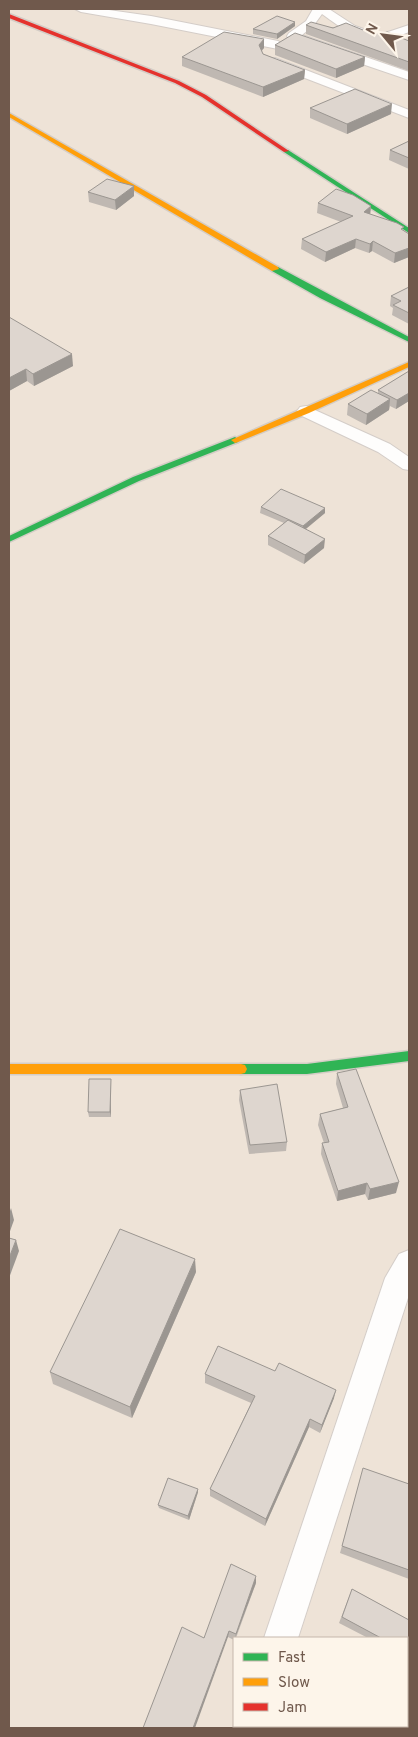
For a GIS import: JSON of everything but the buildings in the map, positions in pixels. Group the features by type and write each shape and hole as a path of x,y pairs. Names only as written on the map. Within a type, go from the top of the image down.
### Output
{"street":[{"path":"81,9 151,20 278,45"},
{"path":"409,28 384,37 364,34 321,9 310,23 278,45 267,54 267,58 409,114"},
{"path":"9,16 42,27 177,82 204,96 339,187 409,231"},
{"path":"293,36 409,76"},
{"path":"9,115 323,296 409,340"},
{"path":"9,539 136,479 306,411 409,364"},
{"path":"306,411 384,448 409,465"},
{"path":"9,1069 307,1069 409,1056"},
{"path":"281,1637 400,1278 409,1264"}],"shaded area":[{"path":"9,9 409,9 409,1728 9,1728"}],"traffic: fast":[{"path":"286,151 409,231"},
{"path":"275,269 409,340"},
{"path":"9,539 136,479 235,440"},
{"path":"241,1069 307,1069 409,1056"}],"traffic: slow":[{"path":"9,115 275,269"},
{"path":"235,440 306,411 409,364"},
{"path":"9,1069 241,1069"}],"traffic: jam":[{"path":"9,16 177,82 204,96 286,151"}]}
